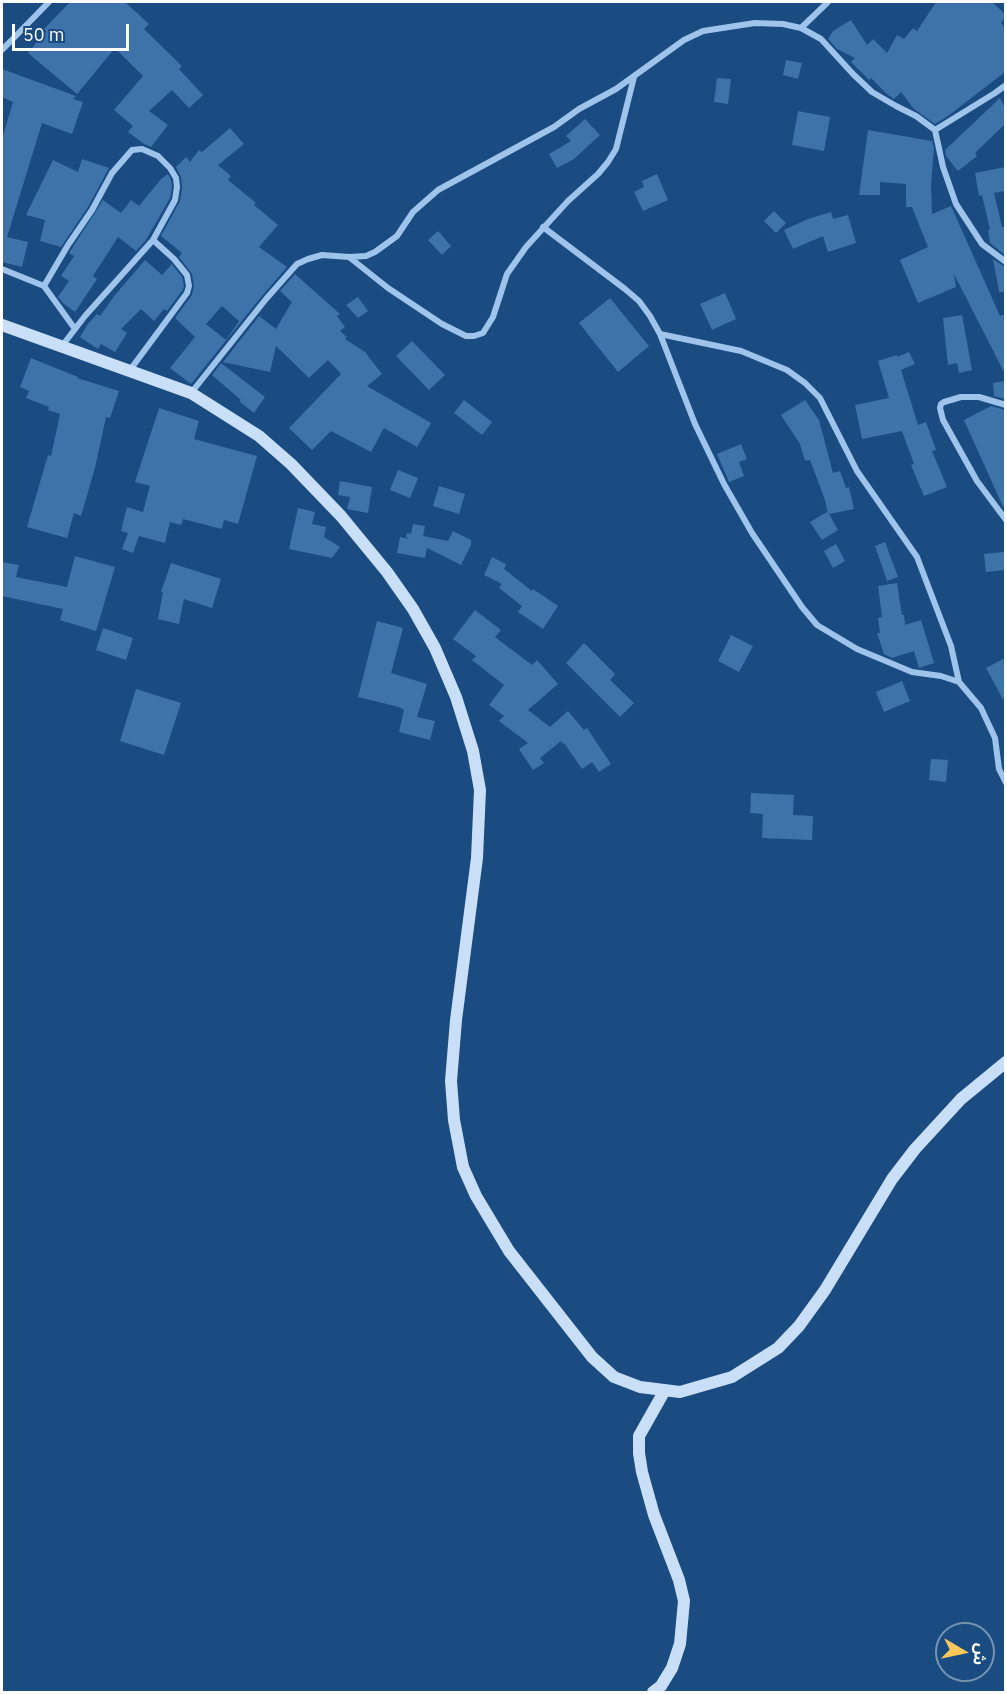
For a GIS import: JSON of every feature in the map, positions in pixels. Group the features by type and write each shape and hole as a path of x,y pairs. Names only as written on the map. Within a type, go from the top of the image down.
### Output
{"street":[{"path":"2,50 49,2"},
{"path":"801,28 828,2"},
{"path":"191,393 297,264 322,255 349,257 366,256 375,252 397,236 413,213 438,190 554,127 579,109 634,77 684,40 703,31 755,23 783,24 801,28 821,39 872,92 916,116 935,130 943,167 957,204 982,244 1005,262"},
{"path":"349,257 388,288 442,324 466,336 483,333 493,317 507,274 526,247 608,162 616,149 634,77"},
{"path":"935,130 1005,85"},
{"path":"44,286 92,210 112,173 132,150 142,149 158,156 176,178 175,200 168,214 153,240 62,346"},
{"path":"543,227 639,301 660,334 695,424 724,484 752,533 802,607 817,625 857,649 912,672 959,682"},
{"path":"129,371 187,293 189,286 187,275 174,259 153,240"},
{"path":"2,269 44,286 75,329"},
{"path":"2,325 191,393 259,436 291,464 341,516 387,572 413,609 435,648 456,697 472,751 480,790 477,858 456,1020 451,1081 454,1120 464,1167 476,1196 509,1251 592,1357 614,1377 640,1387 680,1392 732,1377 778,1348 799,1326 825,1290 892,1179 915,1149 961,1099 1005,1062"},
{"path":"660,334 741,351 787,370 805,382 820,398 857,471 917,557 951,645 959,682 981,708 994,738 999,769 1005,783"},
{"path":"1005,405 979,397 961,397 944,402 940,408 943,420 977,481 1005,520"},
{"path":"653,1692 661,1686 672,1668 680,1644 684,1600 679,1580 654,1515 639,1453 639,1436 665,1390"}],"building":[{"path":"70,2 125,2 149,24 144,29 182,66 179,69 203,95 189,108 172,90 149,111 168,125 151,147 128,132 133,126 114,110 143,76 115,48 77,94 28,53 46,31 44,29"},
{"path":"936,2 992,2 1005,14 1001,23 1005,28 1005,72 935,124 914,109 901,92 894,99 871,78 869,80 851,62 855,58 837,49 828,39 833,31 851,20 867,45 873,39 887,53 897,35 904,39 913,28 917,31"},
{"path":"786,60 802,63 798,79 783,75"},
{"path":"2,69 76,96 73,99 83,102 72,134 42,123 7,237 28,242 22,267 2,262 2,139 13,102 2,97"},
{"path":"717,78 731,79 728,104 714,102"},
{"path":"1000,98 1005,108 1005,124 975,153 977,156 958,171 946,156 945,150"},
{"path":"798,111 830,117 824,151 792,145"},
{"path":"585,119 600,135 574,159 557,168 549,154 571,141 566,136"},
{"path":"230,128 244,144 218,165 231,176 228,180 278,225 259,247 287,267 191,384 170,368 195,337 175,318 192,295 194,286 192,274 179,257 182,253 161,236 180,201 181,177 176,167 186,157 190,162 199,150 202,152","holes":["222,306 239,321 226,340 206,324"]},
{"path":"868,130 932,141 934,148 931,185 932,214 951,206 1000,316 1005,314 1005,374 954,274 956,287 918,303 900,260 928,247 912,207 906,207 906,184 880,182 880,195 859,195"},
{"path":"82,159 109,168 88,207 61,247 40,241 45,220 26,215 53,160 78,172"},
{"path":"1005,167 1005,191 994,193 1002,227 1005,227 1005,255 990,243 988,230 990,230 982,195 979,196 975,173"},
{"path":"168,174 172,187 170,198 146,240 136,251 118,237 93,276 97,279 75,312 64,304 58,297 69,281 61,276 74,256 69,253 103,200 121,213 131,200 139,206 161,179"},
{"path":"657,174 668,200 643,211 634,192 644,187 642,181"},
{"path":"774,211 786,223 776,233 764,221"},
{"path":"831,212 833,219 848,215 856,243 828,252 823,236 793,249 784,230"},
{"path":"438,231 451,246 442,255 428,240"},
{"path":"993,259 1005,267 1005,292 999,292"},
{"path":"145,260 162,275 172,264 182,277 184,286 182,291 167,311 164,309 154,321 141,309 121,329 127,333 115,352 101,344 98,349 80,337 88,324 97,314 100,316"},
{"path":"295,274 340,314 337,316 345,327 340,331 347,337 345,339 365,352 382,374 367,386 431,423 417,447 384,428 371,452 331,431 312,450 289,428 341,374 328,360 309,378 276,346 270,372 223,362 259,316 276,329 292,302 280,291"},
{"path":"725,293 736,319 712,330 700,304"},
{"path":"358,297 368,311 358,318 346,305"},
{"path":"610,298 649,346 618,372 579,323"},
{"path":"962,315 972,370 959,373 957,363 948,365 943,318"},
{"path":"412,341 445,375 429,390 396,356"},
{"path":"909,352 915,364 901,370 918,425 926,422 936,450 932,451 947,487 924,496 911,465 914,464 902,431 862,439 855,405 889,398 878,361"},
{"path":"31,358 77,378 119,391 110,418 106,417 95,468 81,516 74,513 67,538 27,527 48,455 51,456 60,414 26,398 29,391 20,387"},
{"path":"221,363 265,397 254,413 212,375"},
{"path":"1005,381 1005,399 994,396 993,383"},
{"path":"464,400 492,422 482,435 454,413"},
{"path":"805,400 819,420 833,473 840,471 846,488 849,487 854,509 829,514 838,530 822,540 810,522 827,512 828,514 825,500 810,460 805,461 800,444 781,415"},
{"path":"991,406 1005,410 1005,511 964,420"},
{"path":"159,408 199,421 194,439 257,456 238,524 224,520 222,529 183,519 181,525 170,522 165,543 139,536 133,553 122,549 128,533 121,531 127,507 143,512 150,486 135,482"},
{"path":"741,444 747,459 739,462 744,476 729,482 717,454"},
{"path":"398,470 418,478 410,498 390,490"},
{"path":"340,481 372,487 368,513 347,509 350,497 338,495"},
{"path":"439,486 465,494 459,514 433,506"},
{"path":"298,508 315,512 312,524 326,527 324,537 340,547 332,558 289,549"},
{"path":"413,524 425,526 423,536 448,541 453,531 471,540 471,545 461,565 427,548 425,558 397,553 400,537 410,539 406,537 407,533 411,534"},
{"path":"885,542 898,577 887,581 875,546"},
{"path":"836,544 845,561 833,568 824,551"},
{"path":"1005,552 1005,570 986,572 984,554"},
{"path":"75,556 115,567 96,631 60,620 63,609 2,596 2,562 19,565 16,577 67,587"},
{"path":"492,557 506,564 504,569 532,591 533,589 558,606 543,629 518,612 522,606 499,588 502,584 484,575"},
{"path":"171,563 221,579 212,608 184,599 179,624 158,619 163,592 161,592"},
{"path":"897,583 905,625 921,620 934,663 919,668 914,651 892,658 884,654 877,633 880,633 878,618 882,617 878,586"},
{"path":"475,610 501,630 495,637 532,665 537,660 558,684 528,710 550,727 568,711 584,730 587,728 611,764 599,772 592,762 582,769 561,741 540,758 544,763 533,770 519,749 528,743 499,721 504,716 489,705 504,685 472,660 476,656 453,639"},
{"path":"377,621 403,628 391,673 427,684 417,717 435,721 430,740 399,732 404,710 399,707 358,697"},
{"path":"103,628 133,638 126,660 96,650"},
{"path":"731,635 753,646 739,672 718,661"},
{"path":"584,643 615,674 610,680 634,703 620,717 566,663"},
{"path":"1005,658 1005,703 986,668"},
{"path":"902,681 910,701 884,712 876,692"},
{"path":"136,689 181,703 164,755 120,741"},
{"path":"931,759 948,760 946,782 929,780"},
{"path":"751,793 794,795 793,815 813,816 812,840 762,838 763,814 750,813"}]}
